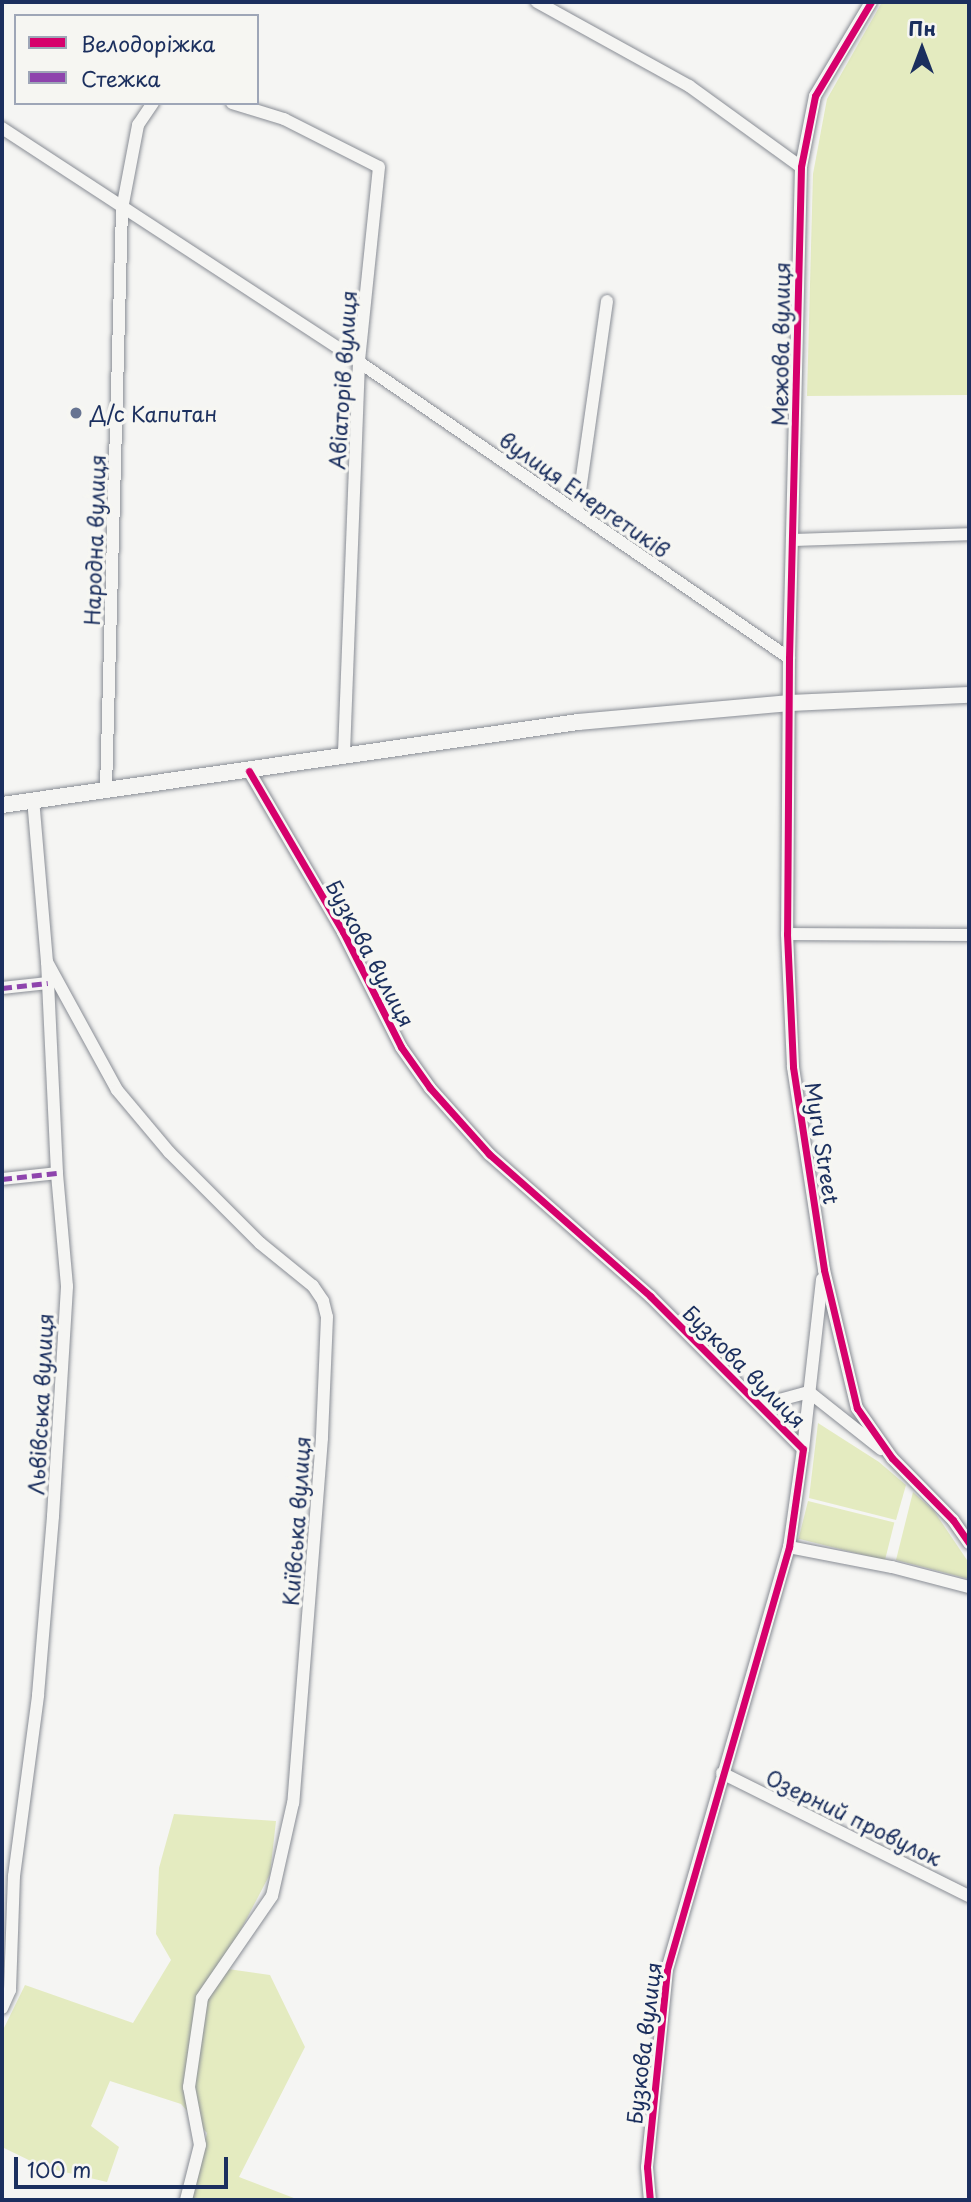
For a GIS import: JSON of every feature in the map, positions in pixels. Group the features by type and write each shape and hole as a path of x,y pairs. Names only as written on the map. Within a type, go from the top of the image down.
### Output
{"street":[{"path":"537,2 689,86 801,167"},
{"name":"Межова вулиця","path":"790,703 801,167 815,96 871,2"},
{"path":"122,209 138,125 152,105"},
{"name":"Авіаторів вулиця","path":"238,105 284,119 379,167 359,362 344,755"},
{"name":"вулиця Енергетиків","path":"2,128 359,362 789,658"},
{"name":"Народна вулиця","path":"106,789 122,209"},
{"path":"577,512 607,301"},
{"path":"792,540 969,534"},
{"path":"2,805 578,722 790,703 969,695"},
{"name":"Myru Street","path":"790,703 787,934 793,1067 824,1270 857,1408 892,1458 953,1520 969,1544"},
{"name":"Бузкова вулиця","path":"249,771 343,932 401,1047 430,1088 489,1154 650,1296 803,1448 789,1548 667,1970 647,2167 650,2200"},
{"name":"Львівська вулиця","path":"2,2008 10,1990 14,1876 38,1695 53,1516 67,1286 57,1173 47,962 33,800"},
{"path":"787,934 969,935"},
{"name":"Київська вулиця","path":"47,962 117,1090 169,1152 260,1243 313,1286 323,1301 327,1317 321,1451 293,1803 272,1896 202,1998 194,2035 190,2087 200,2145 186,2200"},
{"path":"2,988 48,983"},
{"path":"2,1179 57,1173"},
{"path":"803,1448 824,1270"},
{"path":"761,1405 809,1392"},
{"path":"809,1392 892,1458"},
{"path":"789,1548 892,1567 969,1587"},
{"name":"Озерний провулок","path":"722,1773 969,1896"}],"green space":[{"path":"882,2 969,2 969,395 807,396 813,174 827,99"},
{"path":"818,1423 879,1462 906,1485 896,1520 809,1498"},
{"path":"913,1492 934,1511 969,1563 969,1579 896,1560"},
{"path":"808,1501 894,1523 885,1560 799,1539"},
{"path":"174,1814 276,1821 270,1874 221,1968 270,1975 305,2047 239,2177 299,2200 190,2200 207,2133 181,2104 110,2081 91,2126 119,2147 107,2182 43,2167 2,2147 2,2032 25,1985 133,2023 171,1960 156,1934 159,1868"}],"marked path":[{"path":"2,988 48,983"},
{"path":"2,1179 57,1173"}],"cycle path":[{"path":"871,2 815,96 801,167 789,658 787,934 793,1067 824,1270 857,1408 892,1458 953,1520 969,1543"},
{"path":"249,771 343,932 401,1047 430,1088 489,1154 650,1296 803,1449 789,1547 667,1970 647,2167 650,2200"}],"place":[{"name":"Д/с Капитан","path":"76,413"}]}
